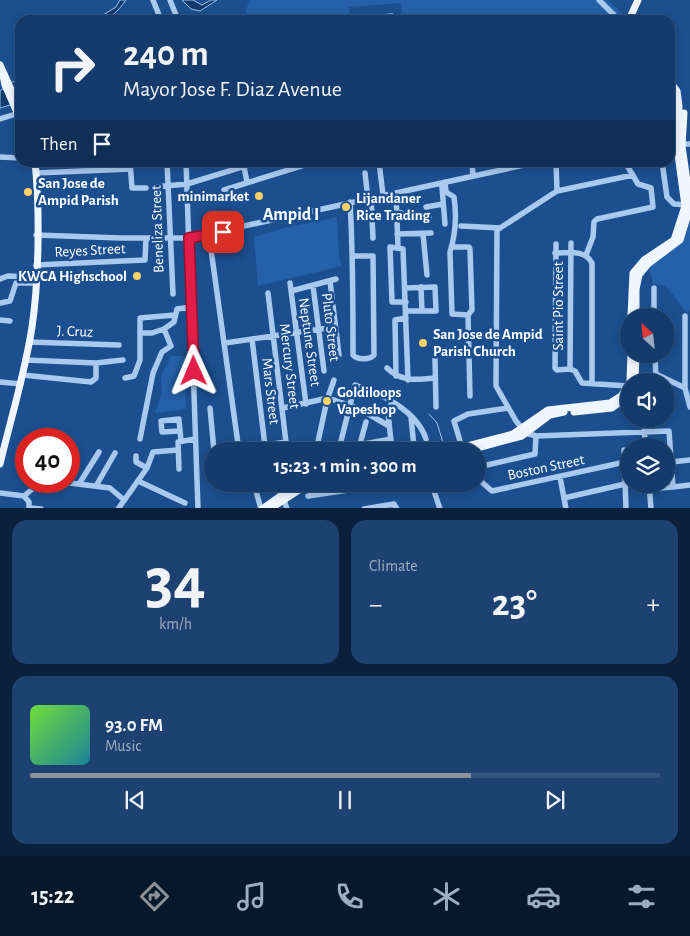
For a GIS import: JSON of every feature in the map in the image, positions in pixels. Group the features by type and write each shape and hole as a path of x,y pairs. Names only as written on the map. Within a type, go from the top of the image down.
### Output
{"main road":[{"path":"630,15 638,0"},
{"path":"635,15 642,0"},
{"path":"1,68 15,104"},
{"path":"636,308 636,289 639,275 648,264 680,240 689,205 682,146 684,111 680,90 675,84"},
{"path":"675,90 684,111"},
{"path":"0,464 21,384 29,342 36,265 36,167"},
{"path":"631,308 633,273 644,260 674,240 689,205"},
{"path":"524,431 548,410 610,403 620,397"},
{"path":"486,443 524,431 550,415 607,410 620,404"},
{"path":"261,508 285,492"},
{"path":"270,508 295,492"}],"street":[{"path":"153,0 159,15"},
{"path":"170,0 176,15"},
{"path":"599,0 614,15"},
{"path":"0,119 15,113"},
{"path":"0,157 15,158"},
{"path":"36,173 117,167"},
{"path":"130,167 132,188 146,188"},
{"name":"Beneliza Street","path":"167,167 174,294"},
{"path":"186,167 198,508"},
{"path":"154,187 187,184 244,167 247,182"},
{"path":"224,190 297,167"},
{"path":"379,167 382,195"},
{"path":"472,167 473,176"},
{"path":"36,235 146,239 189,238 512,167"},
{"path":"556,167 557,191"},
{"path":"586,255 593,237 594,222 597,219 653,207 651,188 640,186 628,167"},
{"path":"663,167 667,197 671,202 689,205"},
{"path":"365,173 370,198 373,238"},
{"path":"633,175 557,191 500,228 497,233 495,312 496,387 524,431 536,436 646,431 669,432 669,438"},
{"path":"443,183 446,224"},
{"path":"443,183 446,192 454,197 456,213 450,259 452,314 468,315"},
{"path":"396,193 398,247"},
{"path":"350,202 353,256 354,355 357,358 369,358 374,356 373,256 353,256"},
{"path":"426,207 444,204"},
{"path":"396,211 413,217 429,217"},
{"path":"461,226 500,228"},
{"path":"397,234 432,233"},
{"path":"423,234 427,275"},
{"path":"209,235 238,442"},
{"name":"Reyes Street","path":"36,265 144,260 146,239"},
{"name":"Saint Pio Street","path":"570,243 570,369"},
{"path":"556,244 556,369 574,370 582,382 620,386"},
{"path":"406,302 392,301 389,248 398,247 403,249 406,302 408,380"},
{"path":"452,247 470,248 472,310 468,315 470,396"},
{"path":"555,253 579,253 586,255 592,263 592,384"},
{"path":"0,278 35,280"},
{"path":"0,303 10,302 16,283 35,280"},
{"path":"291,291 333,280 338,355"},
{"name":"Neptune Street","path":"290,283 309,404"},
{"name":"Pluto Street","path":"313,286 324,371"},
{"path":"421,287 422,311"},
{"path":"396,376 395,320 422,311 436,310 435,287 405,288"},
{"path":"654,288 654,308"},
{"name":"Mercury Street","path":"268,293 286,442"},
{"path":"141,333 152,334 164,329 174,322 177,309 192,307"},
{"path":"126,378 134,376 138,368 141,333 140,318 175,315"},
{"path":"685,316 685,388 690,407"},
{"path":"0,320 10,321"},
{"path":"225,343 335,327"},
{"path":"140,439 153,373 162,352 171,346 164,329"},
{"name":"Mars Street","path":"252,339 265,442"},
{"name":"J. Cruz","path":"29,342 119,345"},
{"path":"435,358 436,406"},
{"path":"25,360 96,363 124,360"},
{"path":"22,375 91,382 96,378 96,363"},
{"path":"387,368 396,376 408,380 435,378"},
{"path":"318,442 334,380"},
{"path":"0,382 21,384"},
{"path":"675,383 685,388"},
{"path":"341,442 355,385 392,402 422,426 426,439"},
{"path":"283,408 309,404 328,398 350,404 389,426"},
{"path":"391,442 388,413 392,402"},
{"path":"210,408 213,442"},
{"path":"461,442 454,421 468,414 508,408"},
{"path":"411,417 414,442"},
{"path":"361,442 366,422"},
{"path":"646,438 647,428"},
{"path":"179,469 178,442 181,441 180,431"},
{"path":"486,464 535,454 536,436"},
{"path":"181,441 196,439"},
{"path":"372,442 391,439"},
{"path":"118,508 147,468 153,452 178,450"},
{"path":"80,482 99,452"},
{"path":"96,486 115,454"},
{"path":"136,456 136,462 147,468"},
{"path":"675,462 690,460"},
{"name":"Boston Street","path":"486,486 492,491 620,463"},
{"path":"560,477 566,508"},
{"path":"138,481 185,504"},
{"path":"80,484 110,488 124,500"},
{"path":"564,498 620,485"},
{"path":"675,487 690,485"},
{"path":"256,492 261,508"},
{"path":"308,496 335,492"},
{"path":"434,492 440,508"},
{"path":"0,493 24,496 29,502 30,508 41,508"},
{"path":"24,496 28,493"},
{"path":"624,508 625,493"},
{"path":"650,493 651,508"},
{"path":"364,508 394,504 397,508"}],"shaded area":[{"path":"120,0 126,0 112,15 103,15 116,7"},
{"path":"182,0 193,0 202,5 211,0 217,0 200,11 191,9"},
{"path":"249,0 608,0 624,15 402,15 401,3 349,7 350,15 245,15"},
{"path":"15,80 15,104 0,108 0,91"},
{"path":"337,217 339,256 342,266 258,286 254,237 288,227"},
{"path":"690,224 690,310 687,313 666,286 653,284 649,268 681,242"},
{"path":"171,356 184,356 186,409 155,413 162,393 161,377"}],"waterway":[{"path":"429,414 437,423 443,442"}],"place":[{"name":"San Jose de Ampid Parish","path":"28,192"},
{"name":"minimarket","path":"259,196"},
{"name":"Lijandaner Rice Trading","path":"346,207"},
{"name":"KWCA Highschool","path":"137,276"},
{"name":"San Jose de Ampid Parish Church","path":"423,343"},
{"name":"Goldiloops Vapeshop","path":"327,401"}],"district":[{"name":"Ampid I","path":"291,214"}],"route":[{"path":"194,371 189,238 223,232"}]}
